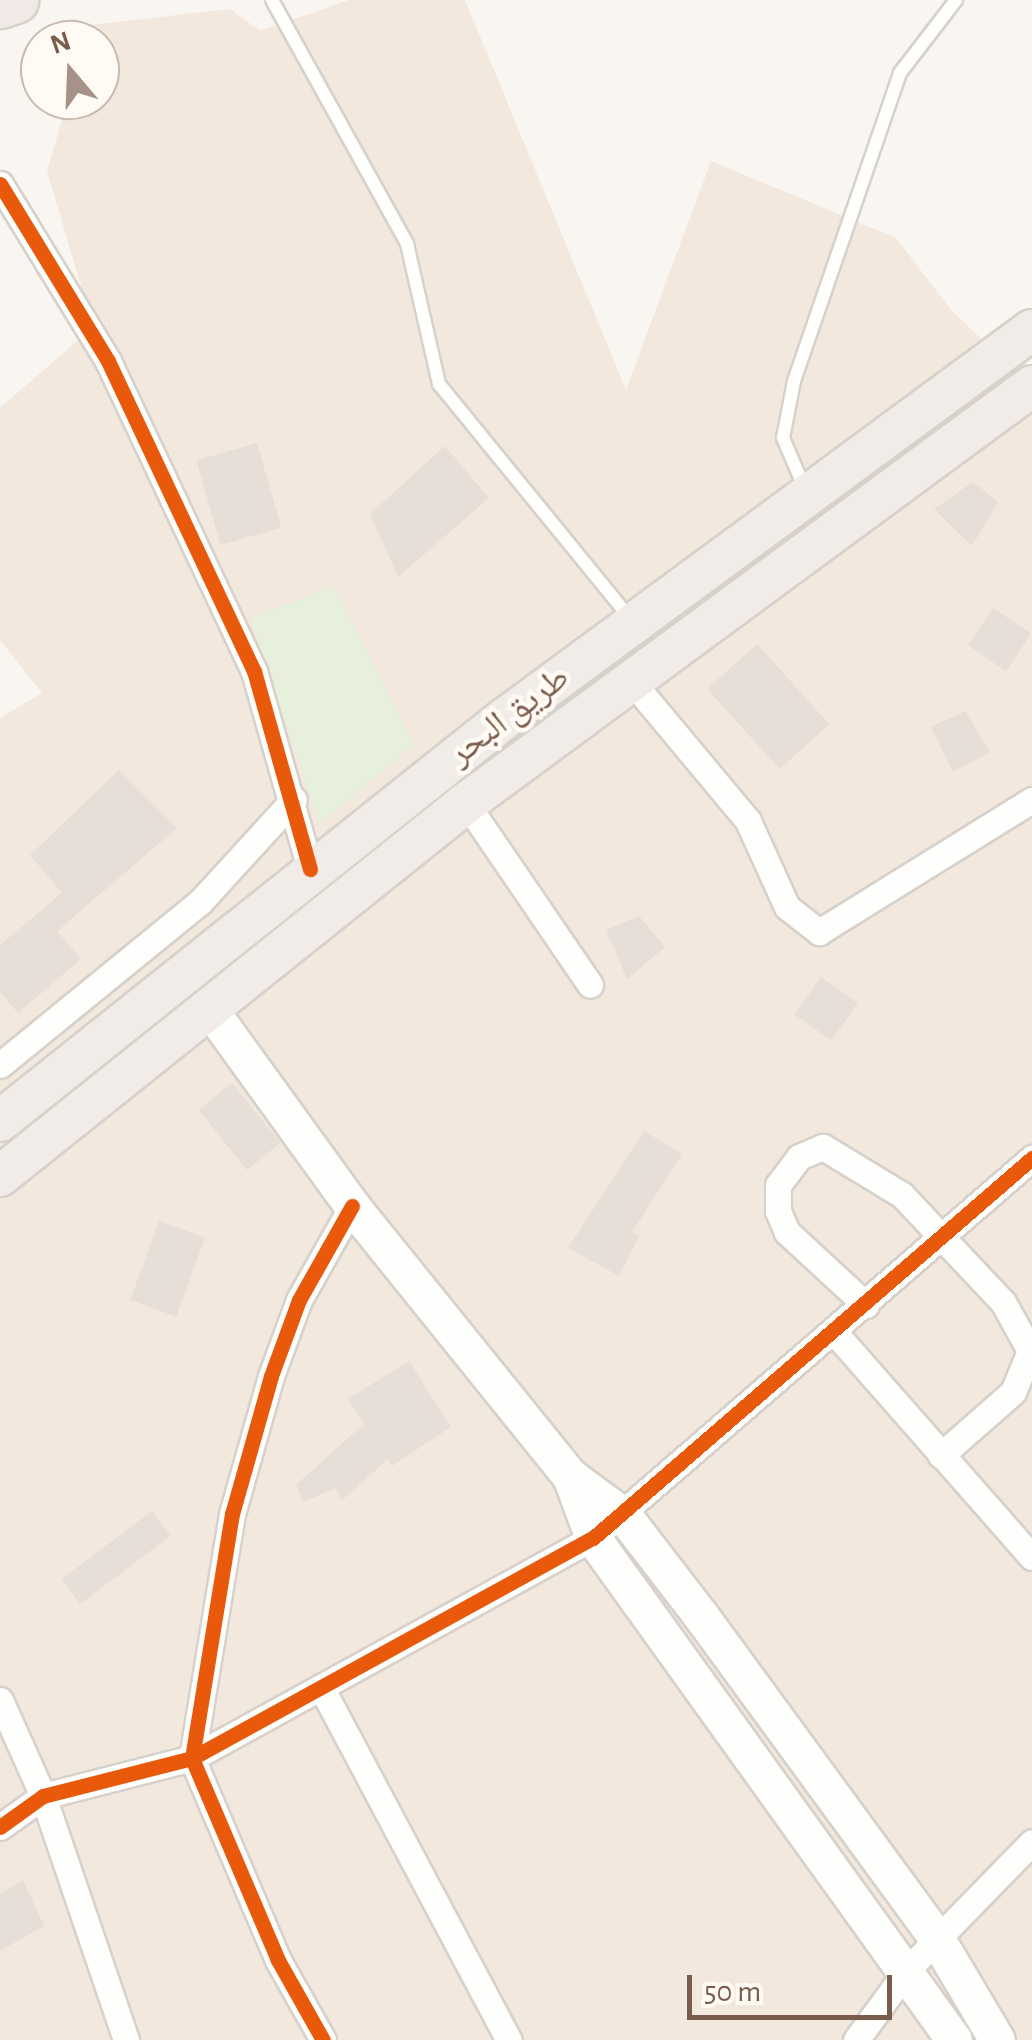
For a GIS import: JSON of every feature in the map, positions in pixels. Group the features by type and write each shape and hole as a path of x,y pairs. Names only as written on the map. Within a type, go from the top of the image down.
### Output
{"highway":[{"path":"0,5 15,0"},
{"name":"طريق البحر","path":"0,1121 310,870 633,622 1032,330"},
{"name":"طريق البحر","path":"0,1176 211,1011 466,803 629,678 1032,386"}],"main road":[{"path":"211,1011 352,1206 570,1476 624,1516 937,1939 997,2040"},
{"path":"570,1476 593,1538 908,1969 954,2040"}],"street":[{"path":"0,184 116,378 254,671 294,799 310,870"},
{"path":"629,678 748,820 787,907 819,932 1032,800"},
{"path":"0,1065 200,902 294,799"},
{"path":"466,803 590,985"},
{"path":"200,902 224,939"},
{"path":"866,1305 787,1232 778,1185 799,1157 823,1147 862,1165 1003,1302 1030,1351 1013,1392 941,1456"},
{"path":"0,1827 43,1796 192,1758 593,1538 624,1516 1032,1158"},
{"path":"323,2040 278,1960 192,1758 232,1514 271,1376 299,1300 352,1206"},
{"path":"835,1333 1032,1557"},
{"path":"321,1688 509,2040"},
{"path":"0,1700 43,1796 126,2040"},
{"path":"856,2040 908,1969 1032,1842"}],"lane":[{"path":"272,0 407,244 439,384 633,622"},
{"path":"808,496 783,438 785,411 900,73 956,0"}],"shaded area":[{"path":"349,0 465,0 626,390 711,161 896,238 951,310 1032,387 1032,2040 0,2040 0,718 42,693 0,640 0,408 93,327 47,171 62,120 120,120 120,22 230,9 260,31"}],"green space":[{"path":"333,586 414,744 320,824 250,619"}],"building":[{"path":"257,443 281,528 221,545 196,460"},
{"path":"445,446 489,498 398,577 370,514"},
{"path":"973,482 998,502 972,546 934,509"},
{"path":"993,608 1031,634 1006,671 968,645"},
{"path":"757,644 829,724 779,769 707,689"},
{"path":"965,711 990,752 953,772 931,727"},
{"path":"119,770 177,828 57,931 81,959 18,1013 0,992 0,945 62,893 30,855"},
{"path":"639,916 665,947 627,979 606,930"},
{"path":"821,977 858,1003 831,1040 795,1015"},
{"path":"232,1083 280,1143 247,1170 199,1110"},
{"path":"644,1131 682,1154 632,1232 639,1236 619,1276 568,1248"},
{"path":"159,1221 205,1238 176,1317 130,1300"},
{"path":"409,1361 451,1427 392,1466 388,1459 341,1501 336,1488 303,1502 296,1485 364,1424 348,1399"},
{"path":"152,1511 171,1536 80,1604 62,1579"},
{"path":"23,1880 44,1926 0,1951 0,1894"}],"cycle path":[{"path":"0,184 108,361 254,671 310,869"},
{"path":"0,1827 43,1796 192,1758 593,1538 1032,1158"},
{"path":"323,2040 278,1960 192,1758 232,1514 271,1376 299,1300 352,1206"}]}
